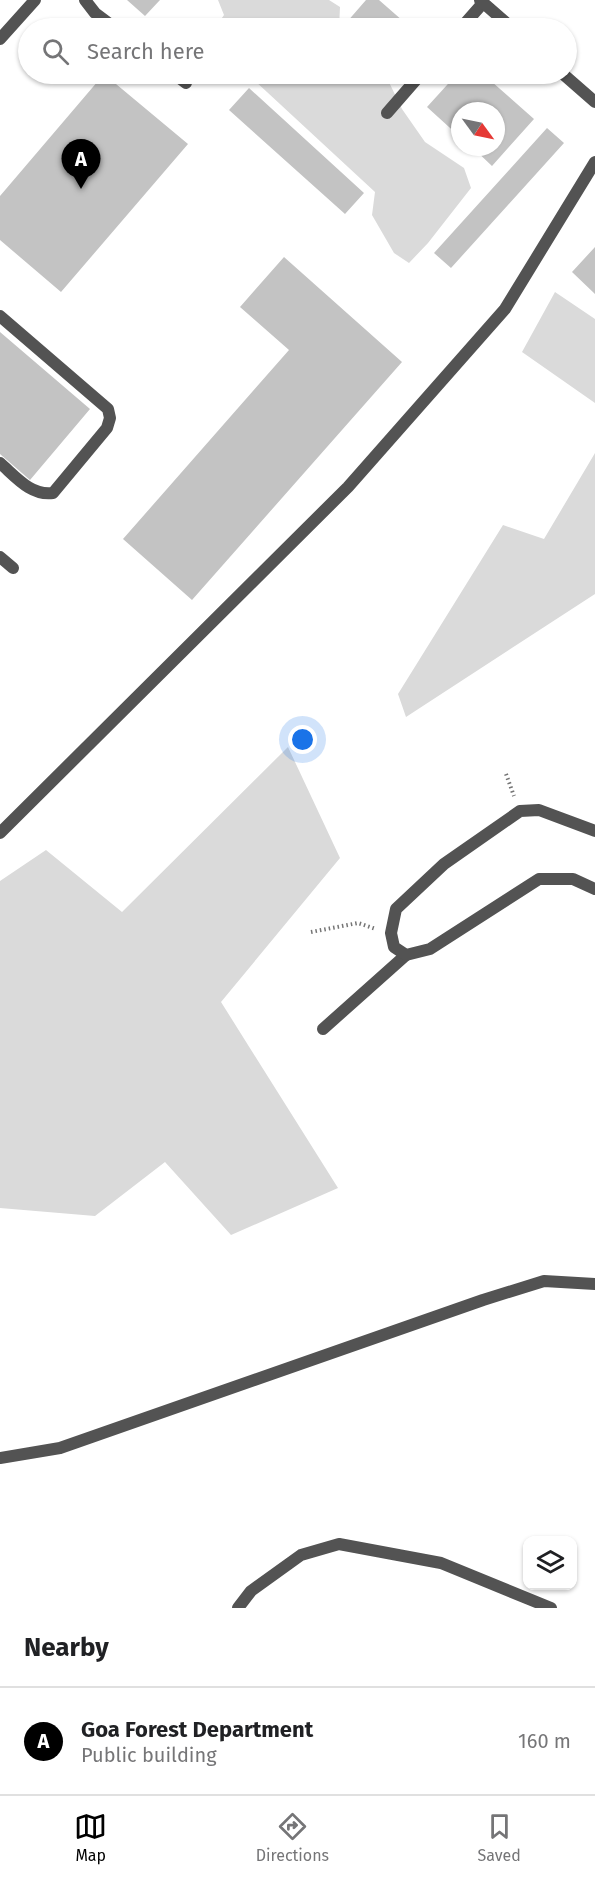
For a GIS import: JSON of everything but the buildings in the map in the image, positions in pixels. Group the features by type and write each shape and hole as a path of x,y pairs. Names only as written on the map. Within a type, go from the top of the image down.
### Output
{"street":[{"path":"1,35 35,0"},
{"path":"85,0 102,18"},
{"path":"469,18 482,1 501,18"},
{"path":"387,113 412,84"},
{"path":"574,84 595,102"},
{"path":"0,833 348,488 505,309 595,162"},
{"path":"0,316 108,409 110,418 107,428 53,493 35,493 0,464"},
{"path":"0,557 13,568"},
{"path":"406,956 394,947 391,933 396,909 444,864 520,811 539,810 595,831"},
{"path":"323,1029 406,956 430,949 539,879 573,879 595,889"},
{"path":"0,1458 60,1448 471,1304 544,1281 595,1284"},
{"path":"238,1608 251,1591 301,1555 339,1544 441,1563 551,1608"}],"path":[{"path":"311,932 358,923 391,933"}],"shaded area":[{"path":"218,0 329,0 340,7 339,18 222,18 224,15"},
{"path":"258,84 390,84 402,109 425,142 464,168 471,188 428,243 409,263 394,253 372,215 375,192"},
{"path":"555,292 595,319 595,403 522,352"},
{"path":"595,453 595,594 406,717 398,694 503,525 544,539"},
{"path":"288,747 340,858 221,1002 338,1188 231,1235 165,1162 95,1216 0,1208 0,881 46,850 122,912"}],"place":[{"name":"Goa Forest Department","path":"81,189"}]}
